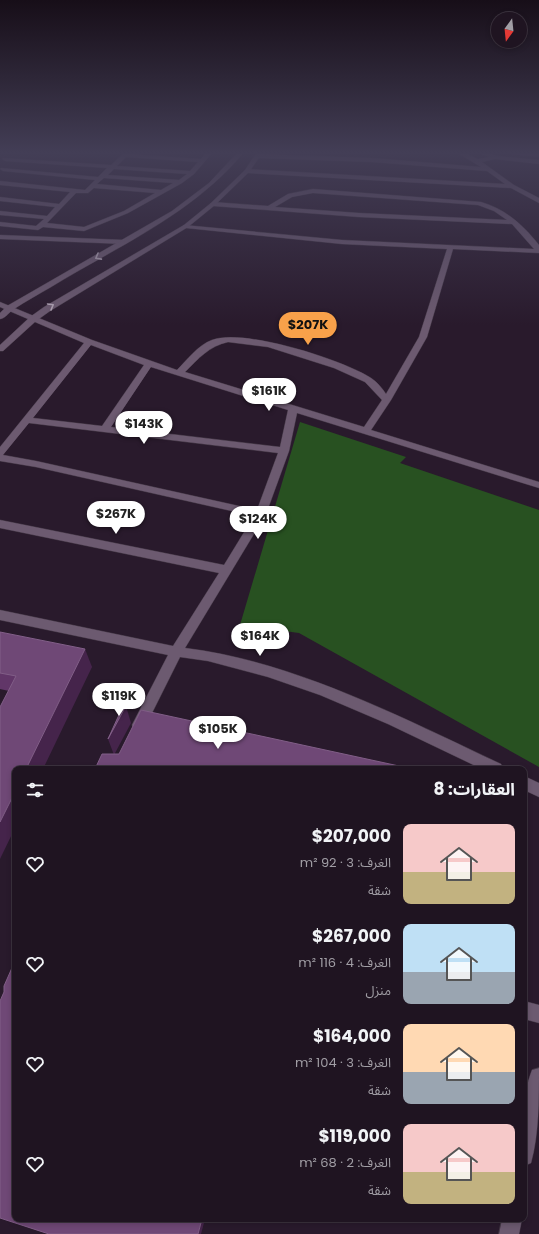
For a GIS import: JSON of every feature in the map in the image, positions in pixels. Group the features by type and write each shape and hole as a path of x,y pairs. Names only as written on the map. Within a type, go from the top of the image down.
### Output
{"street":[{"path":"0,224 38,228 57,210"},
{"path":"42,225 90,228 130,210"},
{"path":"0,317 10,308 125,242 177,210"},
{"path":"0,349 33,318 186,226 206,210"},
{"path":"289,210 359,215 512,222"},
{"path":"497,210 532,241 539,251"},
{"path":"0,212 49,218"},
{"path":"186,226 342,242 539,251"},
{"path":"0,237 125,242"},
{"path":"366,431 387,400 423,337 451,246"},
{"path":"0,304 89,342 178,374 293,408 539,485"},
{"path":"178,374 206,348 215,342 224,340 249,341 287,350 332,365 361,377 369,381 387,400"},
{"path":"0,453 89,342"},
{"path":"105,429 149,364"},
{"path":"134,735 176,652 261,514 284,451 293,408"},
{"path":"26,420 284,451"},
{"path":"0,458 36,464 261,514"},
{"path":"0,524 227,570"},
{"path":"0,615 176,652 208,656 261,670 324,691 393,720 490,766"},
{"path":"527,784 539,790"},
{"path":"527,1011 539,1014"},
{"path":"527,1147 535,1124 539,1077"},
{"path":"509,1234 511,1222"}],"green space":[{"path":"300,422 406,457 400,463 539,510 539,767 299,633 240,625"}],"building":[{"path":"0,632 85,649 27,766 12,766 12,798 0,822 0,707 16,676 0,673"},
{"path":"123,706 126,706 108,739"},
{"path":"141,710 399,766 96,766 102,754 119,754"},
{"path":"12,968 12,1222 0,1218 0,1001 4,992 4,986"},
{"path":"12,1222 201,1222 198,1234 49,1234"}]}
